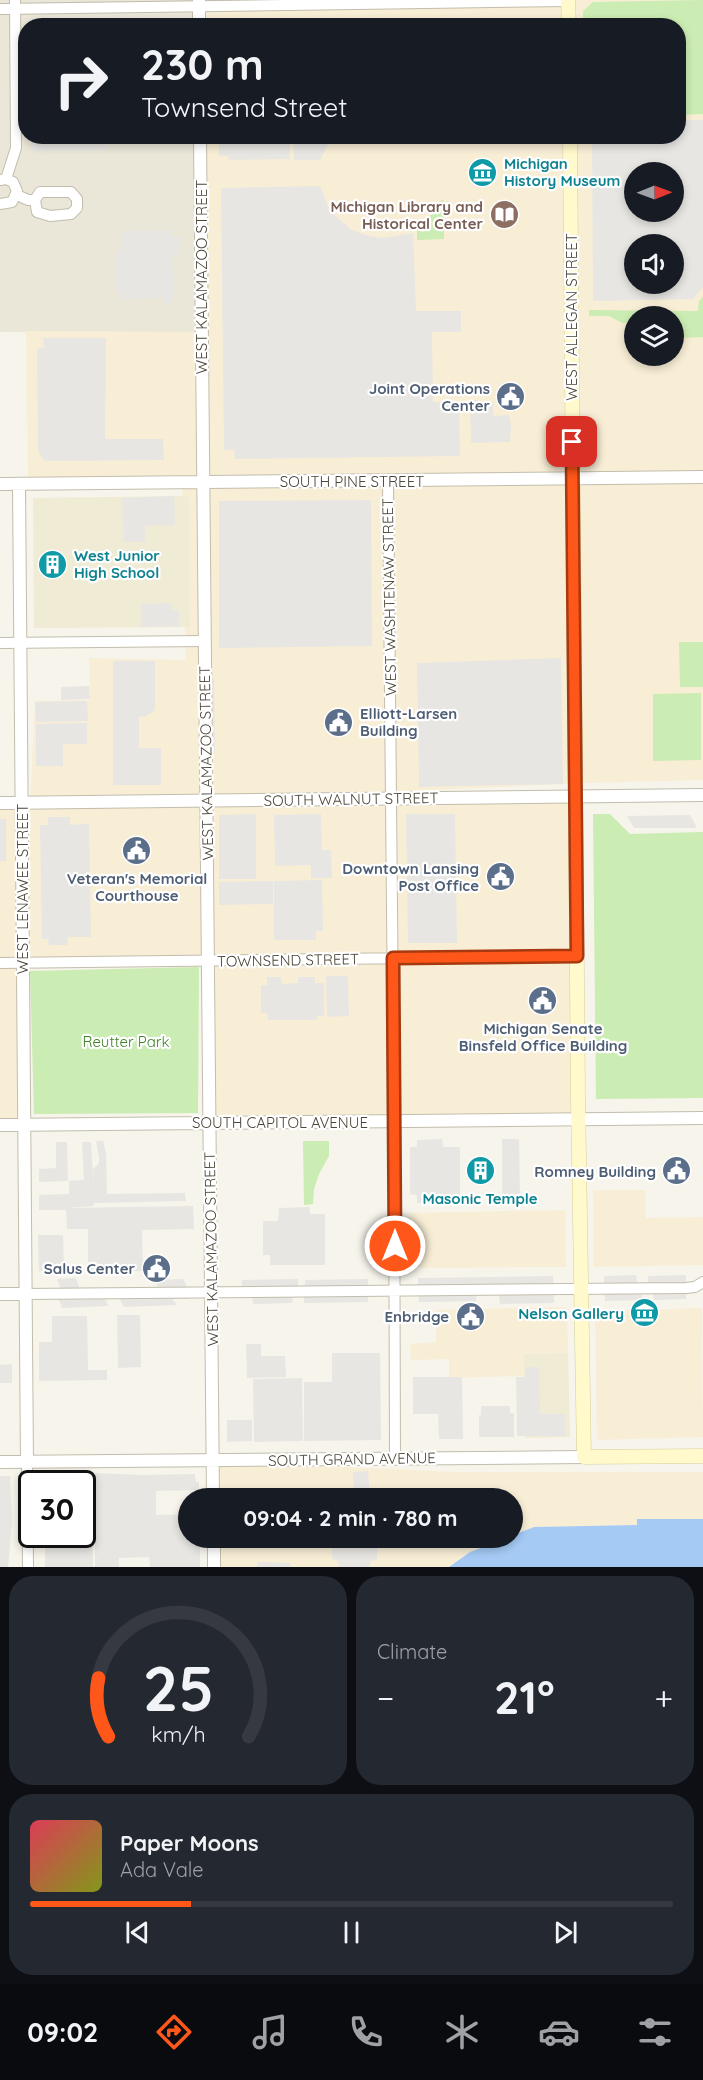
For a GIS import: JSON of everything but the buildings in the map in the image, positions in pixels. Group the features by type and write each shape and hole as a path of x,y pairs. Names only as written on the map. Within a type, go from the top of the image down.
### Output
{"main road":[{"path":"568,0 569,18"},
{"name":"WEST ALLEGAN STREET","path":"570,144 578,1121 584,1457"},
{"name":"SOUTH GRAND AVENUE","path":"584,1457 703,1456"}],"street":[{"path":"0,9 15,4 568,0"},
{"path":"0,204 12,202 17,195 15,184 3,179 16,148 15,4"},
{"name":"WEST KALAMAZOO STREET","path":"200,144 213,1488"},
{"path":"17,195 28,200 35,200"},
{"name":"SOUTH PINE STREET","path":"0,484 703,477"},
{"name":"WEST WASHTENAW STREET","path":"388,480 395,1459"},
{"name":"WEST LENAWEE STREET","path":"18,484 27,1462"},
{"path":"0,643 204,641"},
{"name":"SOUTH WALNUT STREET","path":"0,803 703,795"},
{"name":"TOWNSEND STREET","path":"0,963 577,956"},
{"name":"SOUTH CAPITOL AVENUE","path":"0,1125 703,1118"},
{"path":"689,1288 703,1282"},
{"path":"0,1294 689,1288 703,1293"},
{"name":"SOUTH GRAND AVENUE","path":"0,1461 584,1457"},
{"path":"27,1462 28,1567"},
{"path":"214,1548 214,1567"}],"shaded area":[{"path":"0,0 568,0 302,18 18,18 18,144 199,144 200,333 0,332"},
{"path":"703,0 703,780 230,799 575,797 578,1121 209,1122 207,961 23,963 24,1124 0,1124 0,804 21,803 23,946 35,701 90,700 89,658 186,660 182,477 28,483 26,331 200,332 199,144 686,144 686,18 199,18 199,6"},
{"path":"686,120 703,120 703,287 693,299 593,301 592,144 686,144"},
{"path":"32,144 108,144 108,150 32,151"},
{"path":"219,144 290,144 290,159 229,160 228,156 219,156"},
{"path":"293,144 328,144 320,160 294,160"},
{"path":"320,186 330,211 352,230 382,238 413,233 416,311 461,311 461,332 432,332 433,402 459,402 460,456 235,459 234,450 224,450 221,188"},
{"path":"172,230 172,237 179,237 180,254 172,255 174,298 171,298 172,305 163,305 163,298 121,299 121,294 116,294 115,250 122,250 122,231"},
{"path":"43,338 106,338 105,439 163,439 164,460 44,461 38,450 37,349 44,347"},
{"path":"470,400 493,402 493,416 509,415 510,442 471,443"},
{"path":"174,496 175,525 145,526 145,542 124,542 122,498"},
{"path":"189,496 190,627 34,628 33,498"},
{"path":"371,500 372,646 219,648 219,501"},
{"path":"172,603 172,610 179,610 179,626 141,627 141,604"},
{"path":"561,658 563,784 419,787 417,663"},
{"path":"113,661 155,661 155,710 146,716 139,717 139,748 161,748 161,785 113,785"},
{"path":"210,678 214,678 215,752 211,752"},
{"path":"89,686 90,699 61,700 61,687"},
{"path":"87,701 88,721 36,722 35,702"},
{"path":"87,723 87,744 63,744 63,766 36,766 36,724"},
{"path":"256,814 256,879 219,879 219,815"},
{"path":"321,814 322,850 331,850 332,878 311,878 311,865 275,866 274,815"},
{"path":"406,814 455,814 457,943 408,943"},
{"path":"690,815 697,828 634,828 627,816"},
{"path":"48,817 70,817 70,825 89,824 91,937 68,937 67,945 49,945 48,939 42,939 40,825 48,825"},
{"path":"0,819 6,819 6,861 0,861"},
{"path":"322,880 323,931 316,931 316,940 274,940 274,881"},
{"path":"273,881 273,904 219,905 219,882"},
{"path":"326,976 348,976 349,1016 327,1017"},
{"path":"267,977 281,977 282,984 298,983 298,977 315,977 315,983 324,983 324,1016 317,1016 317,1020 268,1020 267,1013 261,1013 261,985 267,985"},
{"path":"442,1139 443,1147 460,1147 460,1203 417,1203 417,1195 410,1194 410,1147 417,1147 417,1140"},
{"path":"502,1139 519,1139 520,1198 502,1199"},
{"path":"96,1141 103,1141 106,1153 107,1194 185,1193 186,1201 94,1203 93,1206 66,1208 193,1206 194,1229 142,1230 143,1271 88,1272 88,1229 67,1229 66,1210 39,1210 39,1195 69,1194 69,1181 84,1180 82,1142 91,1142 94,1193 93,1169 99,1163"},
{"path":"56,1142 67,1142 68,1181 39,1182 39,1169 56,1168"},
{"path":"593,1190 645,1190 646,1218 703,1217 703,1265 594,1267"},
{"path":"310,1207 310,1214 325,1214 325,1265 270,1265 270,1255 263,1255 263,1221 278,1221 279,1208"},
{"path":"565,1210 566,1267 409,1268 409,1213"},
{"path":"38,1235 63,1235 64,1271 39,1271"},
{"path":"636,1275 637,1283 648,1283 648,1276 686,1275 686,1299 654,1300 653,1294 642,1294 641,1300 605,1301 604,1276"},
{"path":"553,1276 554,1303 500,1304 499,1295 477,1295 476,1301 419,1302 418,1278"},
{"path":"76,1278 80,1289 159,1289 154,1280 183,1279 188,1288 188,1299 172,1299 177,1305 124,1307 119,1298 105,1298 108,1306 62,1308 55,1289 61,1289 57,1279"},
{"path":"298,1279 298,1286 305,1285 305,1280 368,1279 368,1302 304,1303 304,1297 293,1297 292,1303 253,1304 252,1297 242,1297 242,1280"},
{"path":"567,1307 568,1353 524,1354 524,1376 449,1378 449,1359 411,1360 410,1344 436,1342 436,1310"},
{"path":"702,1308 703,1437 597,1440 595,1311"},
{"path":"117,1315 140,1315 141,1367 118,1368"},
{"path":"52,1316 87,1316 88,1370 107,1370 107,1380 39,1381 39,1342 52,1342"},
{"path":"246,1344 261,1344 261,1356 285,1356 286,1377 247,1378"},
{"path":"332,1353 380,1353 381,1440 304,1441 304,1382 332,1382"},
{"path":"568,1353 570,1437 525,1438 524,1354"},
{"path":"12,1364 12,1383 0,1383 0,1365"},
{"path":"525,1367 539,1367 540,1414 565,1414 565,1436 517,1436 516,1377 525,1377"},
{"path":"413,1377 462,1377 463,1439 439,1439 438,1414 413,1414"},
{"path":"302,1378 303,1441 254,1442 253,1379"},
{"path":"481,1406 510,1406 510,1413 514,1413 514,1437 479,1437"},
{"path":"227,1420 252,1420 252,1441 227,1442"},
{"path":"213,1461 454,1472 703,1472 703,1519 637,1519 637,1525 534,1527 523,1531 523,1488 213,1488"},
{"path":"368,1471 369,1488 354,1488 353,1472"},
{"path":"96,1473 195,1474 199,1488 156,1491 156,1515 178,1514 178,1548 200,1548 200,1567 150,1567 149,1557 119,1558 119,1567 95,1567"},
{"path":"0,1476 10,1476 12,1522 8,1567 0,1567"},
{"path":"45,1548 93,1548 93,1567 45,1567"},
{"path":"214,1548 481,1548 470,1552 449,1567 214,1567"},
{"path":"332,1548 377,1548 377,1560 371,1561 369,1567 339,1567 338,1560 332,1559"},
{"path":"257,1562 290,1563 291,1567 257,1567"}],"green space":[{"path":"703,0 703,114 686,115 686,18 583,18 583,11 593,2"},
{"path":"442,199 444,202 444,239 417,240 417,228 435,211"},
{"path":"703,297 703,337 684,338 684,311 698,311 699,301"},
{"path":"589,310 624,310 624,323 609,316 589,316"},
{"path":"679,642 703,642 703,687 680,687"},
{"path":"701,693 701,760 653,761 653,694"},
{"path":"593,814 610,814 630,834 703,832 703,1098 596,1099"},
{"name":"Reutter Park","path":"199,967 198,1113 34,1114 30,971"},
{"path":"303,1141 329,1141 329,1156 314,1189 313,1204 304,1205"}],"water":[{"path":"637,1519 703,1519 703,1567 449,1567 470,1552 481,1548 523,1548 523,1531 534,1527 637,1525"}],"place":[{"name":"Michigan History Museum","path":"483,172"},
{"name":"Michigan Library and Historical Center","path":"504,215"},
{"name":"Joint Operations Center","path":"511,397"},
{"name":"West Junior High School","path":"53,564"},
{"name":"Elliott-Larsen Building","path":"339,722"},
{"name":"Veteran's Memorial Courthouse","path":"137,851"},
{"name":"Downtown Lansing Post Office","path":"500,877"},
{"name":"Michigan Senate Binsfeld Office Building","path":"543,1001"},
{"name":"Masonic Temple","path":"480,1171"},
{"name":"Romney Building","path":"677,1171"},
{"name":"Salus Center","path":"156,1268"},
{"name":"Nelson Gallery","path":"645,1313"},
{"name":"Enbridge","path":"470,1316"}],"route":[{"path":"395,1246 393,958 577,956 572,442"}]}
